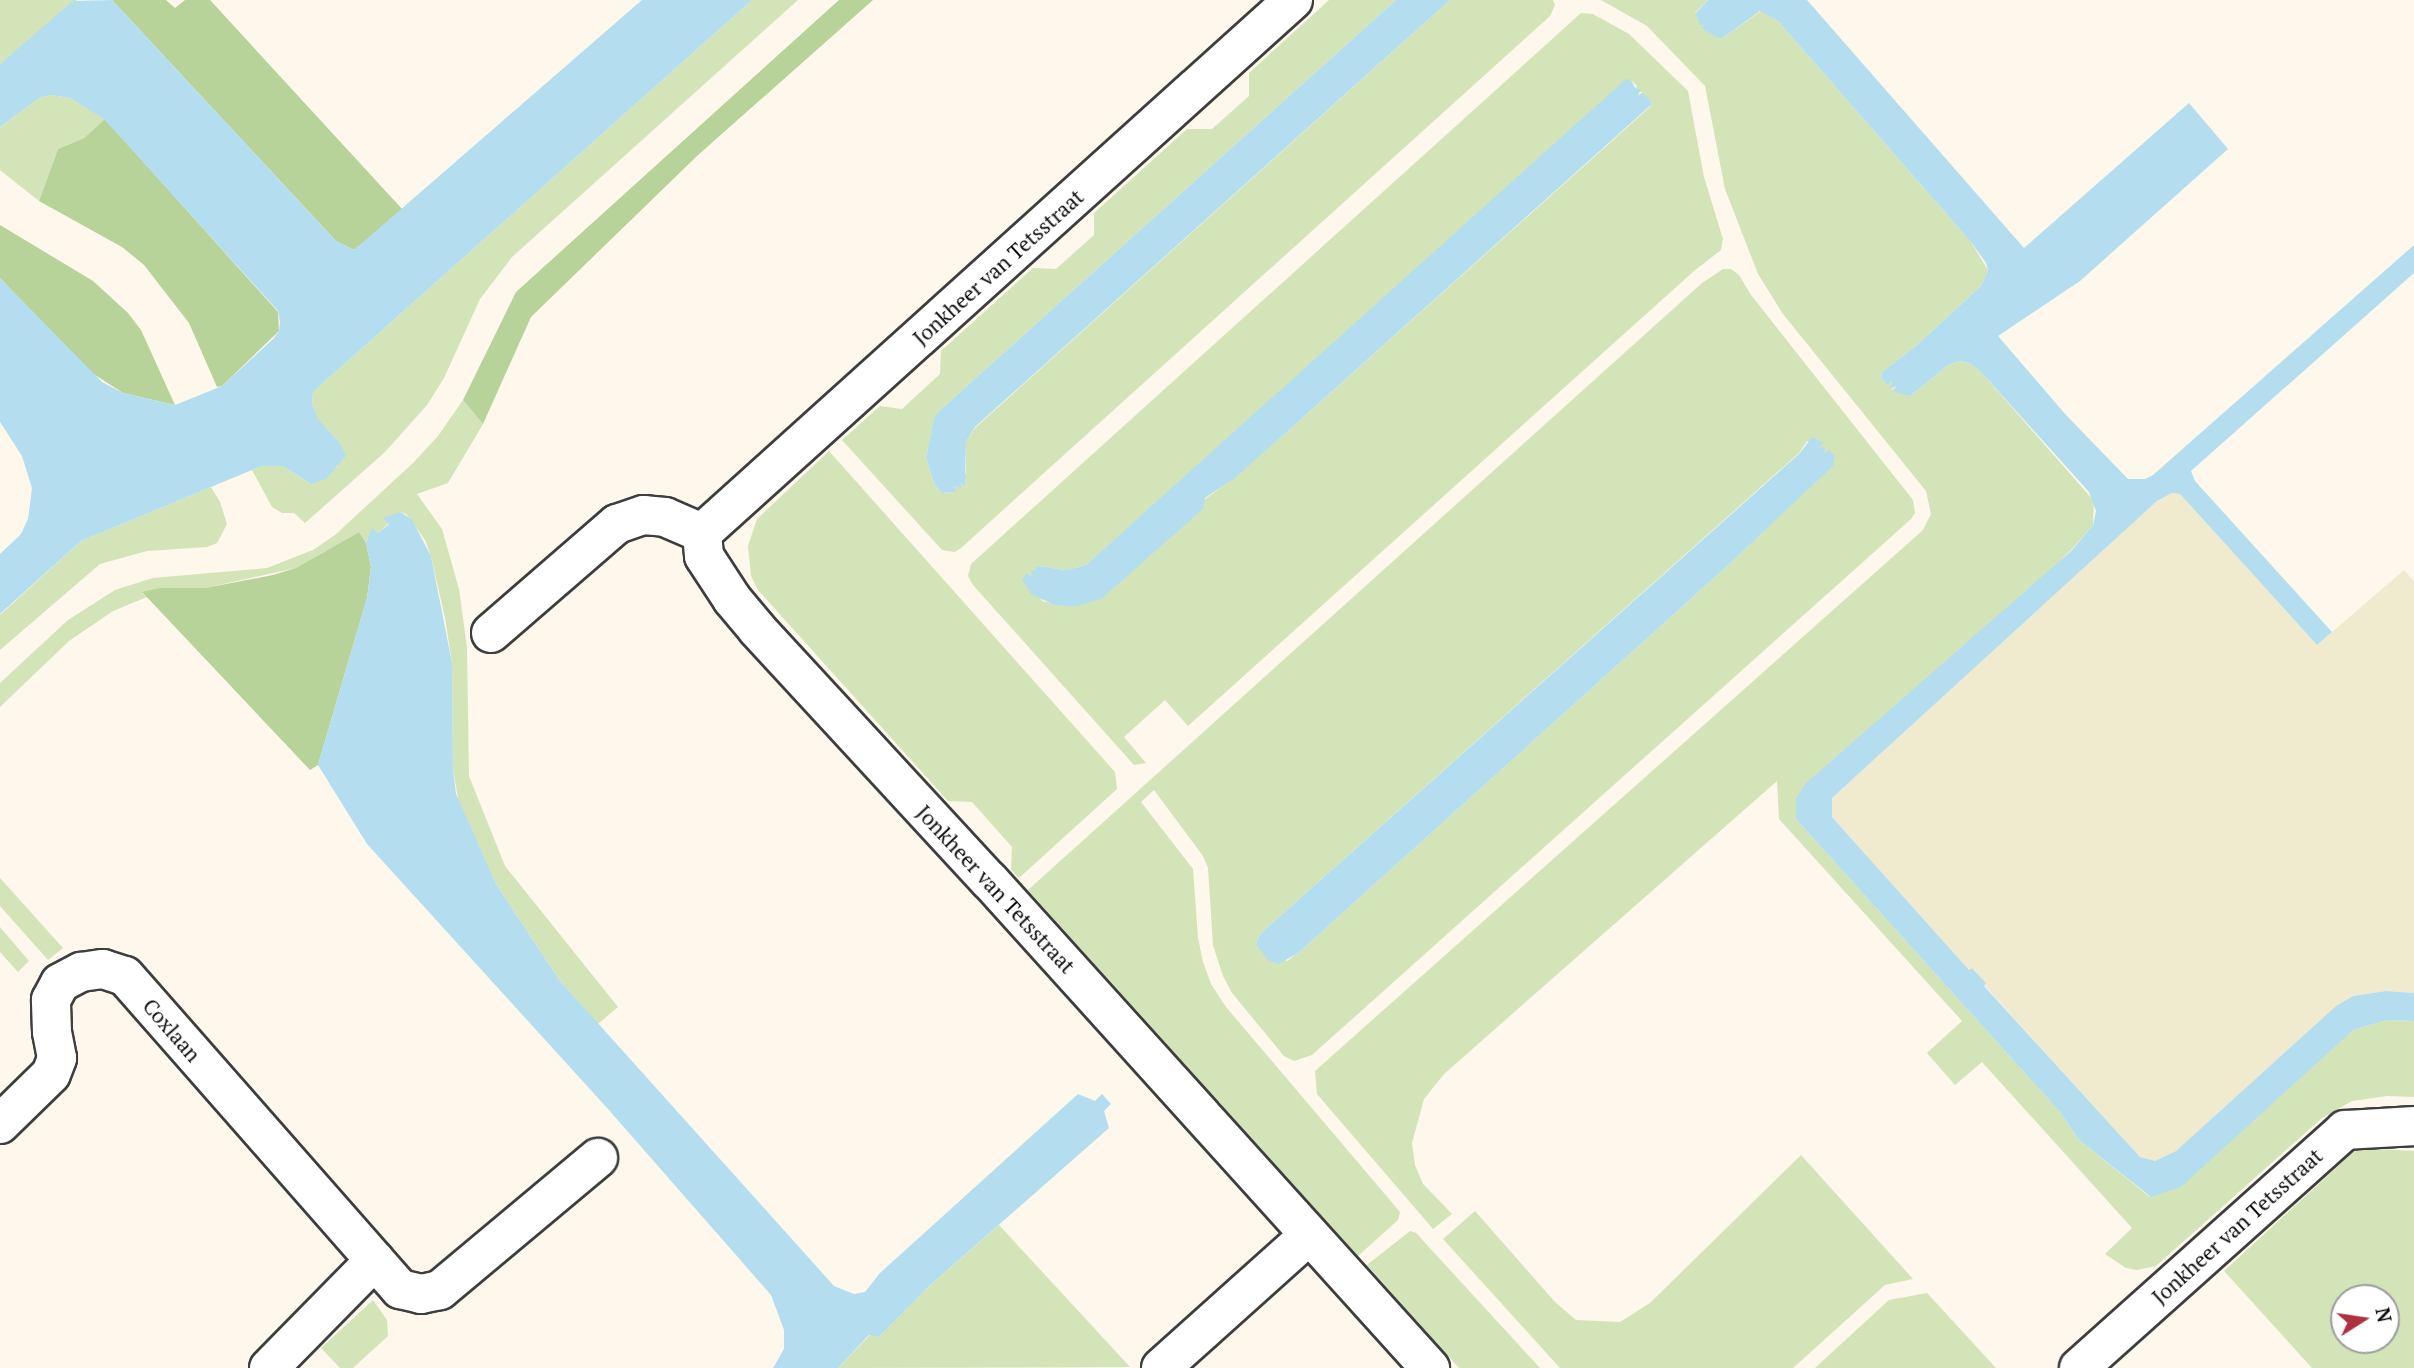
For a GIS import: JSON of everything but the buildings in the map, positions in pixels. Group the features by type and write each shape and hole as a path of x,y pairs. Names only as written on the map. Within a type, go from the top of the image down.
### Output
{"street":[{"name":"Jonkheer van Tetsstraat","path":"1293,0 702,533 704,556 732,599 757,629 998,889 1430,1368"},
{"path":"491,633 617,524 643,514 665,517 702,533"},
{"name":"Coxlaan","path":"0,1124 51,1074 57,1058 52,1032 51,1000 60,983 81,972 103,969 125,976 400,1289 421,1294 440,1290 598,1158"},
{"name":"Jonkheer van Tetsstraat","path":"2079,1368 2344,1130 2414,1126"},
{"path":"1161,1368 1309,1235"},
{"path":"269,1368 375,1260"}],"shaded area":[{"path":"2172,493 2180,494 2317,645 2404,570 2414,581 2414,993 2386,991 2353,996 2336,1006 2176,1151 2155,1162 2140,1157 1984,985 1986,983 1972,968 1969,970 1832,817 1831,807 1832,798 2157,501"}],"green space":[{"path":"0,0 77,0 0,64"},
{"path":"112,0 166,0 175,8 185,0 210,0 403,210 354,250 336,241"},
{"path":"752,0 798,0 512,257 480,299 444,378 427,405 385,452 305,523 294,513 282,513 272,507 252,470 262,466 283,466 311,484 338,466 340,443 318,420 312,404 313,392"},
{"path":"839,0 873,0 697,156 531,317 483,424 463,400 516,292"},
{"path":"1329,0 1396,0 938,412 926,458 934,483 941,493 957,492 953,487 966,473 966,442 975,428 1450,0 1553,0 1555,5 1550,16 961,548 955,552 942,550 842,440 880,406 902,409 940,374 941,351 1033,268 1056,269 1094,235 1094,213 1187,129 1212,129 1249,96 1249,73"},
{"path":"1601,0 1708,0 1695,13 1705,23 1702,30 1711,28 1723,38 1761,11 1778,21 1971,242 1988,270 1981,286 1917,345 1882,372 1881,377 1887,384 1892,380 1891,390 1897,386 1910,396 1947,366 1959,361 1969,363 1981,372 2094,501 2093,525 2071,550 1796,819 2060,1112 2079,1140 2150,1197 2353,1030 2388,1020 2414,1021 2414,1097 2387,1096 2352,1101 2322,1118 2156,1266 2137,1270 2126,1268 2105,1254 2132,1228 1982,1062 1955,1085 1927,1053 1962,1021 1779,819 1777,781 1444,1074 1424,1099 1412,1143 1415,1165 1423,1184 1452,1214 1433,1229 1317,1094 1315,1071 1923,530 1931,514 1926,491 1783,314 1758,274 1725,189 1705,86 1647,26"},
{"path":"1581,13 1593,14 1629,34 1688,91 1704,177 1723,239 1721,250 1694,271 1188,726 1165,700 1124,737 1146,763 1134,765 973,585 968,576 971,564","holes":["1631,80 1637,86 1634,91 1642,92 1638,96 1651,106 1236,476 1063,606 1042,601 1028,573 1032,578 1038,572 1035,568 1039,566 1066,570 1086,565"]},
{"path":"50,95 70,98 105,119 84,138 58,149 39,201 0,170 0,127 39,98"},
{"path":"105,119 278,312 279,331 222,386 217,387 189,323 144,265 122,247 39,201 58,149 84,138"},
{"path":"0,225 93,281 128,313 141,330 175,405 123,393 89,371 0,278"},
{"path":"1723,269 1731,269 1739,275 1751,295 1913,500 1915,513 1911,519 1312,1055 1294,1061 1284,1056 1232,993 1223,976 1213,945 1208,868 1203,856 1154,790 1141,802 1193,869 1198,938 1211,984 1226,1007 1400,1212 1398,1220 1358,1256 1028,890 1702,283","holes":["1807,441 1819,449 1826,448 1823,455 1832,466 1725,568 1297,954 1287,961 1256,944 1260,934 1800,452"]},
{"path":"463,400 483,424 448,483 417,494 442,529 459,589 467,647 469,776 505,866 618,1007 598,1024 560,981 496,884 459,805 453,768 452,663 445,618 425,540 406,514 401,512 378,533 372,529 366,543 359,532 296,568 205,588 160,588 142,593 147,597 113,611 69,641 0,707 0,683 68,620 115,590 153,578 267,568 313,550 335,535 413,463 438,436"},
{"path":"829,451 1115,772 1117,789 1019,878 1011,870 1012,847 972,802 948,801 758,590 751,576 748,546 757,519"},
{"path":"211,487 220,502 227,524 217,543 207,547 147,551 100,564 0,650 0,615 81,541"},
{"path":"359,532 366,543 371,567 367,598 318,765 310,770 142,592 160,588 205,588 273,575 296,568"},
{"path":"0,878 63,948 48,960 0,906"},
{"path":"0,927 29,961 18,972 0,952"},
{"path":"2358,1148 2414,1151 2414,1368 2312,1368 2224,1271"},
{"path":"1801,1155 1913,1279 1885,1285 1793,1368 1560,1368 1443,1239 1475,1211 1555,1302 1576,1320 1620,1322 1650,1303"},
{"path":"999,1225 1130,1367 838,1368 870,1335 879,1337 928,1287"},
{"path":"1410,1231 1416,1233 1540,1368 1459,1368 1367,1265"},
{"path":"1927,1293 1996,1368 1815,1368 1889,1300"},
{"path":"373,1300 387,1320 388,1336 353,1368 340,1368 321,1348"}],"water":[{"path":"112,0 336,241 354,250 642,0 752,0 313,392 312,404 318,419 340,443 346,456 326,479 311,484 283,466 262,466 252,470 81,541 0,614 0,554 21,534 28,519 32,488 22,456 0,422 0,278 102,382 123,393 175,405 222,386 273,339 279,331 280,322 278,311 104,119 70,98 50,95 39,98 0,127 0,64 73,1"},
{"path":"1396,0 1450,0 975,427 966,442 965,486 960,482 962,488 953,486 957,492 941,493 934,483 926,458 934,419 938,412"},
{"path":"1708,0 1807,0 2024,248 2189,103 2228,149 2080,281 1998,336 2066,415 2128,479 2145,479 2153,475 2414,245 2414,273 2191,471 2195,481 2332,632 2317,645 2180,494 2172,493 2157,501 1832,798 1832,817 1969,970 1972,968 1986,983 1984,986 2140,1157 2155,1161 2176,1151 2336,1006 2353,996 2386,991 2414,993 2414,1021 2388,1020 2353,1030 2181,1187 2151,1197 2079,1140 2060,1112 1796,819 1796,799 1805,784 2071,551 2093,525 2096,511 2089,492 1981,372 1969,363 1959,361 1947,366 1910,396 1894,392 1897,386 1890,389 1892,381 1887,385 1881,377 1882,372 1917,345 1981,286 1988,270 1986,263 1971,242 1778,21 1760,11 1723,38 1716,37 1702,29 1704,24 1700,25 1695,14"},
{"path":"1626,79 1631,80 1636,89 1641,89 1638,96 1643,93 1651,105 1236,477 1205,498 1203,509 1101,599 1077,606 1063,606 1031,594 1022,579 1027,573 1032,577 1031,571 1039,566 1066,570 1086,565"},
{"path":"1812,437 1824,443 1818,448 1826,447 1824,454 1829,450 1835,456 1833,466 1725,568 1297,954 1278,964 1268,960 1256,944 1260,934 1800,453"},
{"path":"401,512 412,520 431,556 452,663 453,768 456,794 496,884 560,981 834,1286 854,1294 865,1292 880,1273 1078,1094 1095,1101 1102,1094 1111,1104 1104,1111 1109,1128 928,1287 879,1337 869,1335 838,1368 773,1368 784,1349 784,1330 771,1295 608,1109 367,844 318,765 367,598 371,567 366,543 372,528 378,533 389,524 383,518"}]}
